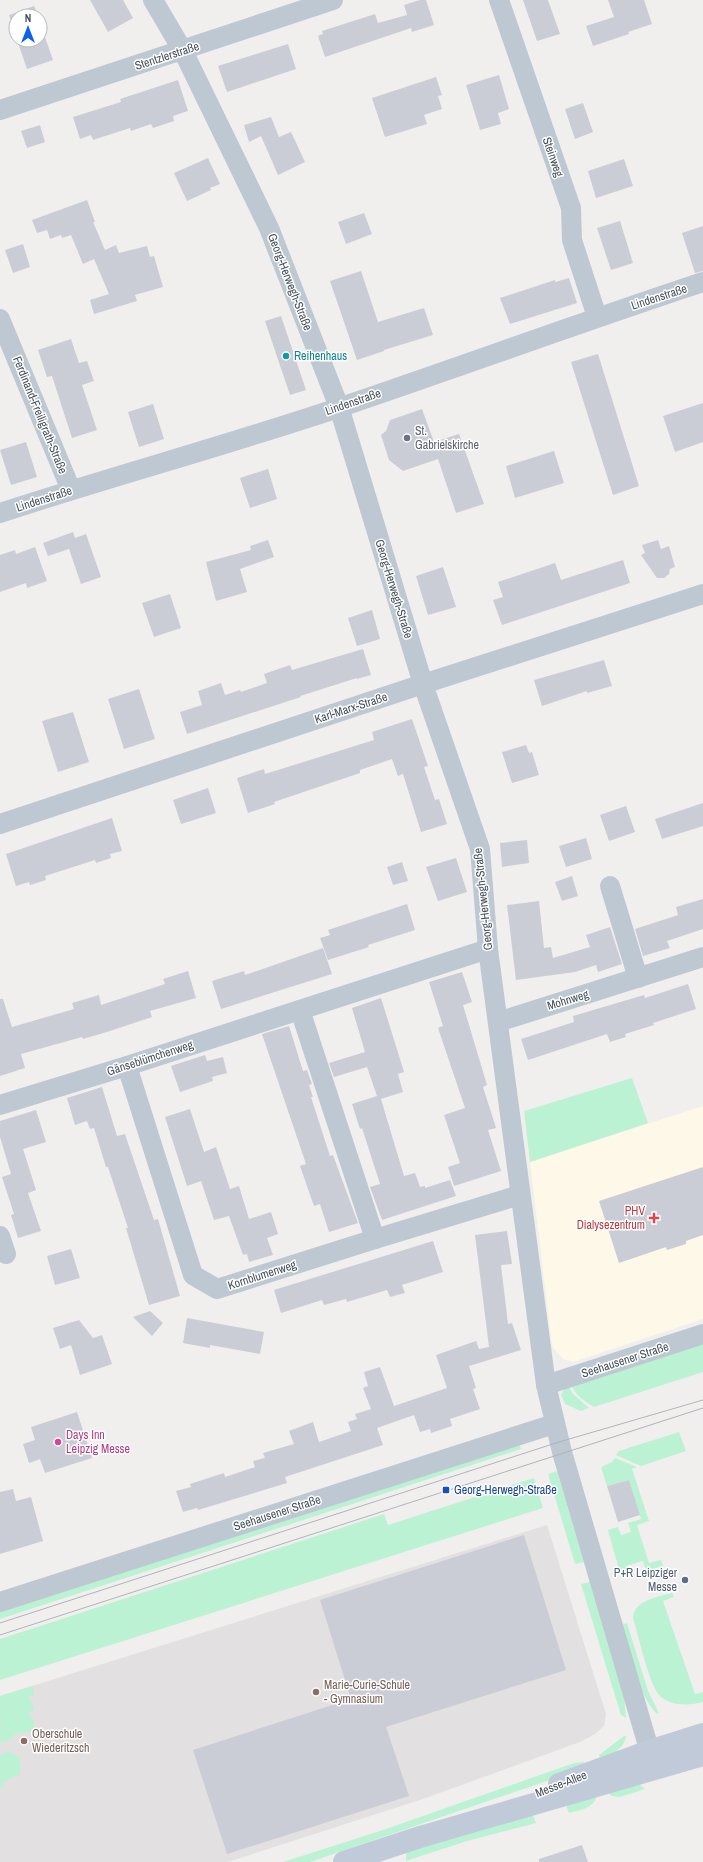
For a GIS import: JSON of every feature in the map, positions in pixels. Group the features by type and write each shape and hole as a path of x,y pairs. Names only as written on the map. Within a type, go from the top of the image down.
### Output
{"main road":[{"name":"Messe-Allee","path":"344,1862 652,1761 703,1734"},
{"name":"Messe-Allee","path":"652,1761 703,1755"}],"street":[{"name":"Georg-Herwegh-Straße","path":"153,0 183,51 269,228 339,407 423,684 480,849 488,949 546,1385 554,1424 652,1761"},
{"name":"Stentzlerstraße","path":"0,110 183,51 333,0"},
{"name":"Steinweg","path":"499,0 571,208 572,240 597,317"},
{"name":"Lindenstraße","path":"0,514 71,490 339,407 597,317 703,282"},
{"name":"Ferdinand-Freiligrath-Straße","path":"0,319 71,490"},
{"name":"Karl-Marx-Straße","path":"0,824 423,684 703,594"},
{"path":"610,886 638,978"},
{"name":"Gänseblümchenweg","path":"0,1105 127,1066 488,949"},
{"name":"Mohnweg","path":"498,1022 703,957"},
{"path":"300,1010 375,1239"},
{"name":"Kornblumenweg","path":"127,1066 193,1275 217,1289 520,1195"},
{"name":"Seehausener Straße","path":"546,1385 703,1334"},
{"name":"Seehausener Straße","path":"0,1602 554,1424"}],"shaded area":[{"path":"703,1106 703,1319 573,1362 563,1359 552,1346 530,1162"},
{"name":"Marie-Curie-Schule - Gymnasium","path":"547,1525 606,1714 604,1726 595,1734 580,1742 423,1799 228,1862 0,1862 0,1696"}],"green space":[{"path":"632,1078 648,1123 530,1162 524,1111"},
{"path":"703,1342 703,1372 594,1407 578,1395 571,1385"},
{"path":"569,1386 572,1393 589,1408 581,1411 565,1404 561,1395 564,1389"},
{"path":"679,1432 686,1451 641,1466 616,1455 619,1451"},
{"path":"519,1442 521,1449 0,1619 0,1610"},
{"path":"615,1458 637,1467 632,1469 649,1521 637,1525 649,1563 661,1560 663,1566 646,1571 643,1561 626,1566 629,1577 620,1573 608,1530 618,1527 621,1535 631,1532 628,1523 641,1519 629,1480 607,1486 601,1467 612,1462"},
{"path":"557,1471 584,1562 575,1564 548,1474"},
{"path":"534,1478 543,1508 0,1680 0,1639 384,1514 388,1525"},
{"path":"590,1582 624,1695 626,1718 621,1715 581,1584"},
{"path":"672,1593 674,1597 663,1601 695,1694 703,1692 703,1702 680,1704 663,1699 651,1681 644,1658 633,1618 634,1612 642,1603 648,1600"},
{"path":"627,1623 648,1691 659,1713 657,1714 650,1706 644,1695 635,1672 621,1625"},
{"path":"33,1686 34,1695 29,1696 34,1710 28,1713 34,1721 34,1728 29,1732 15,1734 7,1742 0,1742 0,1725 3,1721 0,1722 0,1696"},
{"path":"626,1736 625,1740 620,1748 601,1762 599,1755"},
{"path":"7,1751 20,1757 20,1774 3,1782 0,1793 0,1756"},
{"path":"583,1762 586,1764 582,1769 310,1862 283,1862 383,1830 574,1763"},
{"path":"636,1782 645,1789 620,1797 611,1796 609,1792"},
{"path":"597,1796 589,1806 582,1810 569,1813 566,1805"},
{"path":"533,1815 536,1823 467,1841 406,1861 406,1852"}],"building":[{"path":"90,0 123,0 133,18 108,32"},
{"path":"420,0 426,0 434,25 412,32 411,28 325,57 318,36 323,34 322,31 375,14 378,23 407,15 404,5"},
{"path":"523,0 548,0 560,34 537,41"},
{"path":"608,0 644,0 652,24 628,32 629,34 593,46 586,26 614,17"},
{"path":"288,44 296,69 227,92 218,66"},
{"path":"48,46 53,60 27,69 20,48 48,48"},
{"path":"499,75 509,109 498,113 501,124 480,130 466,85"},
{"path":"436,77 442,95 438,96 442,109 424,115 427,124 385,137 372,98"},
{"path":"178,80 188,111 173,116 174,121 153,128 151,124 131,131 130,128 93,140 91,135 80,139 73,117 121,102 120,99"},
{"path":"583,103 593,132 575,139 565,109"},
{"path":"271,117 279,137 291,132 305,162 278,175 261,136 249,142 244,125"},
{"path":"40,125 45,142 27,148 21,131"},
{"path":"208,158 220,184 210,188 211,190 187,201 174,173"},
{"path":"624,159 633,186 596,198 588,171"},
{"path":"87,200 95,222 93,222 105,250 116,245 119,253 147,246 150,257 154,256 163,287 135,295 137,301 94,314 90,300 109,294 94,259 83,264 71,235 62,238 61,235 50,239 47,230 37,233 32,220"},
{"path":"364,213 372,234 346,244 338,222"},
{"path":"620,221 633,263 611,270 597,228"},
{"path":"703,226 703,271 695,273 682,233"},
{"path":"23,244 30,267 13,273 5,250"},
{"path":"361,271 378,322 424,308 433,335 357,360 330,281"},
{"path":"569,278 577,303 510,324 500,298 555,280 555,282"},
{"name":"Reihenhaus","path":"281,316 306,390 290,395 265,321"},
{"path":"71,339 79,363 87,361 94,381 82,385 97,430 72,438 52,376 47,377 38,350"},
{"path":"598,354 639,486 613,495 571,362"},
{"path":"703,403 703,442 675,452 663,416"},
{"path":"153,404 164,439 139,447 128,412"},
{"name":"St. Gabrielskirche","path":"422,409 434,442 459,434 484,504 456,513 438,459 403,471 389,460 381,435 386,431 390,420"},
{"path":"26,442 37,477 11,485 0,450"},
{"path":"554,451 564,483 515,498 506,466"},
{"path":"268,469 277,499 250,508 240,478"},
{"path":"73,532 75,538 86,534 101,577 81,584 69,549 48,556 43,543"},
{"path":"268,540 274,557 240,569 247,592 216,601 206,562 251,550 250,546"},
{"path":"658,540 661,549 669,546 675,567 670,569 669,574 664,578 657,578 641,555 645,553 642,545"},
{"path":"35,547 47,581 27,588 26,583 0,592 0,555 15,550 16,554"},
{"path":"623,560 630,583 502,625 493,600 503,597 498,582 555,563 561,580"},
{"path":"443,567 456,607 428,615 416,576"},
{"path":"170,594 181,628 154,637 142,603"},
{"path":"372,610 380,639 357,646 348,618"},
{"path":"363,649 371,675 300,696 301,697 187,734 180,712 202,705 198,691 221,683 225,695 240,690 241,692 267,683 264,674 290,665 292,670"},
{"path":"604,660 612,686 587,693 587,691 542,706 534,680"},
{"path":"139,689 155,739 124,749 108,699"},
{"path":"73,712 89,762 58,772 42,721"},
{"path":"412,719 428,766 424,767 435,800 439,799 447,824 421,832 403,774 398,776 392,759 360,770 360,773 274,802 275,804 248,813 237,778 264,769 265,774 374,740 372,732"},
{"path":"526,745 529,753 532,752 539,775 512,783 502,752"},
{"path":"208,788 216,813 181,824 173,800"},
{"path":"703,803 703,826 662,839 655,819"},
{"path":"626,806 635,832 609,841 600,815"},
{"path":"112,818 122,851 110,854 111,858 96,863 95,860 45,876 46,880 30,885 29,882 16,886 6,854"},
{"path":"586,838 592,859 566,867 559,846"},
{"path":"527,840 529,863 502,867 500,843"},
{"path":"456,858 467,892 438,901 426,867"},
{"path":"402,862 408,881 393,885 387,867"},
{"path":"572,876 578,896 562,901 555,882"},
{"path":"703,899 703,929 667,941 670,948 643,956 635,929 678,915 676,907"},
{"path":"539,901 544,948 551,947 553,958 590,947 586,935 610,927 622,964 598,972 596,965 575,972 516,980 507,905"},
{"path":"407,904 415,930 328,960 320,938 330,935 328,930"},
{"path":"323,948 332,974 221,1009 212,981 244,971 245,975"},
{"path":"188,971 196,998 150,1011 152,1017 110,1031 21,1054 25,1068 0,1076 0,999 3,999 12,1027 74,1009 72,1003 99,995 101,1005 165,984 163,979"},
{"path":"462,972 472,1002 463,1005 487,1085 483,1087 496,1128 488,1130 501,1171 454,1186 448,1167 460,1163 444,1115 465,1108 438,1028 443,1026 429,982"},
{"path":"688,984 696,1009 653,1023 654,1025 625,1034 626,1037 610,1042 607,1034 528,1060 521,1039 574,1022 573,1016 644,995 645,998"},
{"path":"381,998 404,1072 398,1074 403,1092 381,1099 404,1176 415,1173 420,1187 425,1186 425,1188 450,1180 456,1196 382,1220 370,1187 380,1184 362,1128 360,1129 352,1104 377,1096 367,1067 334,1077 329,1063 365,1052 352,1008"},
{"path":"289,1026 303,1071 307,1070 312,1084 309,1085 313,1097 311,1097 330,1156 333,1155 358,1223 329,1232 320,1204 314,1206 300,1166 306,1164 262,1034"},
{"path":"205,1055 207,1061 223,1057 227,1073 212,1077 213,1081 180,1092 171,1066"},
{"path":"102,1087 117,1136 125,1134 154,1220 158,1219 180,1296 149,1305 126,1228 128,1228 94,1128 90,1129 87,1121 75,1125 67,1098"},
{"path":"190,1109 204,1152 216,1147 230,1189 239,1186 249,1219 271,1212 278,1234 267,1238 273,1255 249,1262 247,1254 243,1255 229,1216 214,1220 201,1181 187,1186 165,1117"},
{"path":"36,1110 46,1142 23,1149 36,1190 28,1193 41,1231 18,1238 11,1215 14,1214 2,1177 11,1174 0,1137 0,1121"},
{"name":"PHV Dialysezentrum","path":"703,1167 703,1235 686,1241 686,1244 667,1250 666,1247 619,1263 599,1201"},
{"path":"507,1231 512,1264 501,1265 508,1324 512,1323 521,1350 469,1366 476,1388 473,1389 480,1409 450,1419 452,1426 431,1433 430,1429 420,1432 414,1415 377,1428 383,1445 285,1477 287,1483 198,1510 197,1508 183,1512 176,1491 191,1487 190,1484 224,1473 225,1477 255,1467 253,1461 265,1458 263,1453 294,1444 289,1431 313,1422 319,1442 351,1431 348,1422 357,1419 355,1414 371,1409 363,1388 368,1386 364,1372 380,1367 394,1406 447,1388 436,1355 476,1341 479,1349 489,1347 475,1235"},
{"path":"433,1241 443,1272 402,1285 405,1293 390,1297 387,1290 347,1302 346,1299 324,1305 322,1300 281,1313 274,1290"},
{"path":"71,1249 80,1278 55,1285 47,1256"},
{"path":"150,1311 163,1323 152,1336 133,1317"},
{"path":"187,1318 264,1332 260,1354 210,1345 210,1348 183,1343"},
{"path":"79,1320 93,1338 102,1335 112,1364 80,1375 71,1345 60,1349 53,1328"},
{"name":"Days Inn Leipzig Messe","path":"77,1412 92,1458 45,1473 40,1459 29,1463 23,1444 35,1440 31,1427"},
{"path":"629,1480 640,1515 618,1522 607,1486"},
{"path":"13,1489 16,1501 31,1497 43,1541 0,1554 0,1492"},
{"path":"524,1535 566,1670 386,1727 409,1796 227,1854 193,1750 351,1699 320,1600"},
{"path":"582,1845 588,1862 539,1862 539,1859"}],"tram line":[{"path":"0,1623 559,1442 703,1400"},
{"path":"0,1635 703,1408"}],"place":[{"name":"Reihenhaus","path":"286,356"},
{"name":"St. Gabrielskirche","path":"407,438"},
{"name":"PHV Dialysezentrum","path":"654,1218"},
{"name":"Days Inn Leipzig Messe","path":"58,1442"},
{"name":"Georg-Herwegh-Straße","path":"446,1490"},
{"name":"P+R Leipziger Messe","path":"685,1580"},
{"name":"Marie-Curie-Schule - Gymnasium","path":"316,1692"},
{"name":"Oberschule Wiederitzsch","path":"24,1741"}]}
